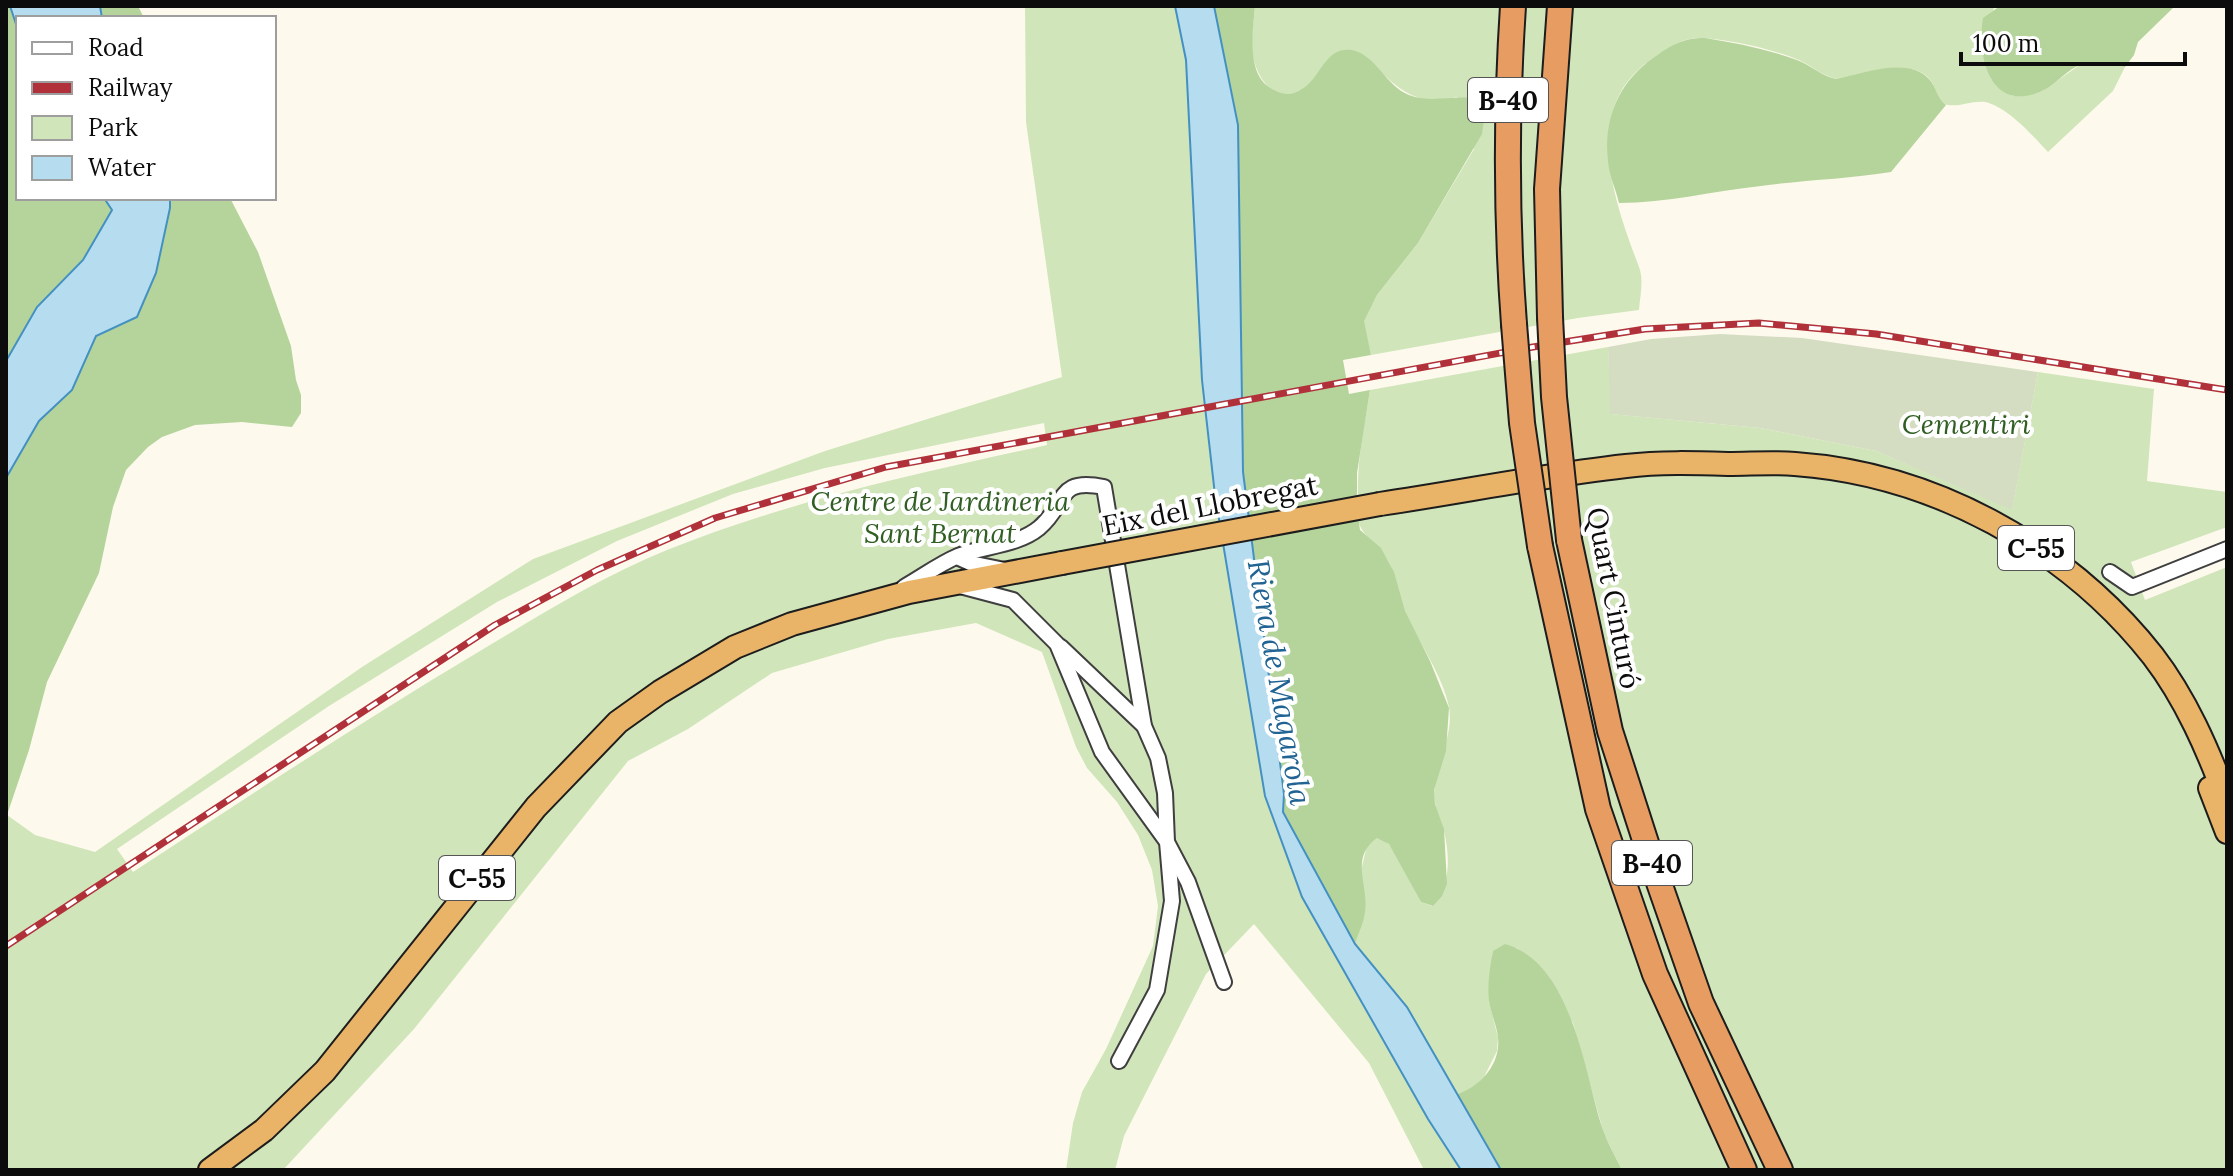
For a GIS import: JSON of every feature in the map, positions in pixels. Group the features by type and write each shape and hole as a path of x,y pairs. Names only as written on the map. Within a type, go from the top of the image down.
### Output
{"highway":[{"name":"B-40","path":"1513,6 1507,195 1522,423 1540,546 1598,809 1655,974 1744,1170"},
{"name":"Quart Cinturó","path":"1560,6 1547,189 1554,397 1569,540 1610,731 1656,874 1701,1003 1780,1170"},
{"name":"Eix del Llobregat","path":"1731,464 1845,484 1942,513 1977,527 2048,570 2122,640 2162,694 2208,783 2227,832"},
{"name":"Eix del Llobregat","path":"210,1170 264,1130 325,1071 536,807 618,722 684,676 753,639 831,612 1019,570 1380,504 1627,466 1795,464 1834,469 1917,489 2010,529 2067,570 2100,599 2153,657 2179,695 2207,748 2227,801"}],"street":[{"path":"885,598 957,557 1019,538 1039,528 1068,488 1082,483 1104,487 1144,726 1158,758 1165,793 1172,901 1157,990 1119,1061"},
{"path":"2110,572 2132,587 2227,549"},
{"path":"957,557 970,563 1019,570 1013,600"},
{"path":"952,584 1013,600 1144,726"},
{"path":"1057,644 1102,752 1167,842 1188,882 1224,982"}],"green space":[{"path":"6,6 10,6 16,24 16,200 105,200 112,210 83,260 37,307 6,361"},
{"path":"100,6 138,6 143,16 102,16"},
{"name":"Centre de Jardineria Sant Bernat","path":"1025,6 1175,6 1186,60 1202,380 1215,495 1265,796 1302,897 1428,1119 1461,1170 1424,1170 1369,1063 1254,924 1206,974 1124,1136 1115,1170 1066,1170 1073,1123 1082,1092 1106,1049 1153,946 1158,906 1152,870 1138,835 1117,802 1087,768 1076,747 1042,652 976,623 888,639 772,673 688,729 628,761 414,1029 283,1170 6,1170 7,815 35,835 95,852 362,667 533,559 825,451 1062,377 1026,122","holes":["1044,423 1047,445 807,503 667,550 569,598 432,680 133,872 117,849 329,706 497,602 617,541 733,494 825,468"]},
{"path":"1214,6 1255,6 1252,40 1255,64 1265,84 1278,92 1288,94 1298,91 1312,81 1330,57 1339,51 1350,50 1368,58 1394,85 1409,95 1432,99 1470,98 1484,120 1482,134 1418,243 1377,295 1364,321 1371,355 1343,360 1349,394 1370,390 1357,473 1360,530 1381,548 1394,572 1405,611 1449,708 1446,751 1434,790 1435,804 1444,829 1447,884 1433,906 1421,902 1389,844 1377,838 1364,854 1362,863 1366,902 1355,944 1283,812 1284,794 1243,472"},
{"path":"1255,6 2000,6 1994,8 1981,48 1991,79 2013,96 2044,90 2081,64 2095,61 2125,67 2113,91 2048,152 2020,123 1994,105 1985,102 1944,104 1931,81 1913,69 1887,69 1837,79 1799,60 1752,46 1704,38 1681,41 1649,61 1628,81 1615,105 1609,131 1613,187 1640,272 1639,310 1371,355 1363,321 1377,295 1418,243 1474,149 1457,97 1443,100 1419,98 1389,80 1370,61 1326,62 1301,91 1289,95 1274,92 1263,80 1253,58"},
{"path":"2000,6 2175,6 2138,42 2134,55 2125,67 2098,62 2082,64 2046,89 2028,96 2000,90 1986,66 1981,34 1983,18"},
{"path":"1705,38 1786,56 1836,79 1884,68 1920,72 1934,85 1946,105 1891,172 1619,203 1610,172 1607,146 1616,103 1631,78 1665,49 1690,39"},
{"path":"170,200 231,200 258,252 291,346 301,395 301,413 292,427 242,422 195,425 162,437 126,470 113,507 99,573 47,682 6,818 6,478 39,421 72,390 96,336 137,317"},
{"name":"Cementiri","path":"1720,334 1802,338 2038,372 2012,510 1876,451 1760,428 1610,414 1608,347 1651,339"},
{"path":"1608,347 1611,414 1760,428 1876,451 2012,509 2038,372 2154,389 2147,481 2227,492 2227,527 2131,562 2145,600 2227,567 2227,1170 1622,1170 1604,1134 1573,1023 1539,967 1517,948 1493,951 1489,1001 1498,1038 1497,1051 1484,1077 1471,1090 1457,1094 1407,1007 1355,944 1365,911 1361,871 1367,845 1378,837 1389,844 1421,902 1432,906 1443,890 1448,861 1434,791 1450,719 1446,695 1405,612 1388,561 1362,530 1357,517 1360,454 1370,390"},
{"path":"1505,944 1527,955 1545,972 1560,994 1581,1048 1603,1130 1622,1170 1501,1170 1457,1094 1481,1080 1496,1057 1498,1038 1489,1001 1489,982 1493,951"}],"water":[{"path":"10,6 100,6 102,16 16,16 16,24"},
{"path":"1175,6 1214,6 1238,125 1243,472 1284,794 1283,812 1355,944 1407,1007 1501,1170 1461,1170 1428,1119 1302,897 1265,796 1215,495 1202,380 1186,60"},
{"path":"105,200 170,200 156,273 137,317 96,336 72,390 39,421 6,478 6,361 37,307 83,260 112,210"}],"railway":[{"path":"6,946 495,625 597,570 715,518 886,467 1645,329 1759,323 1876,334 2227,390"}],"water label":[{"name":"Riera de Magarola","path":"1280,682"}]}
